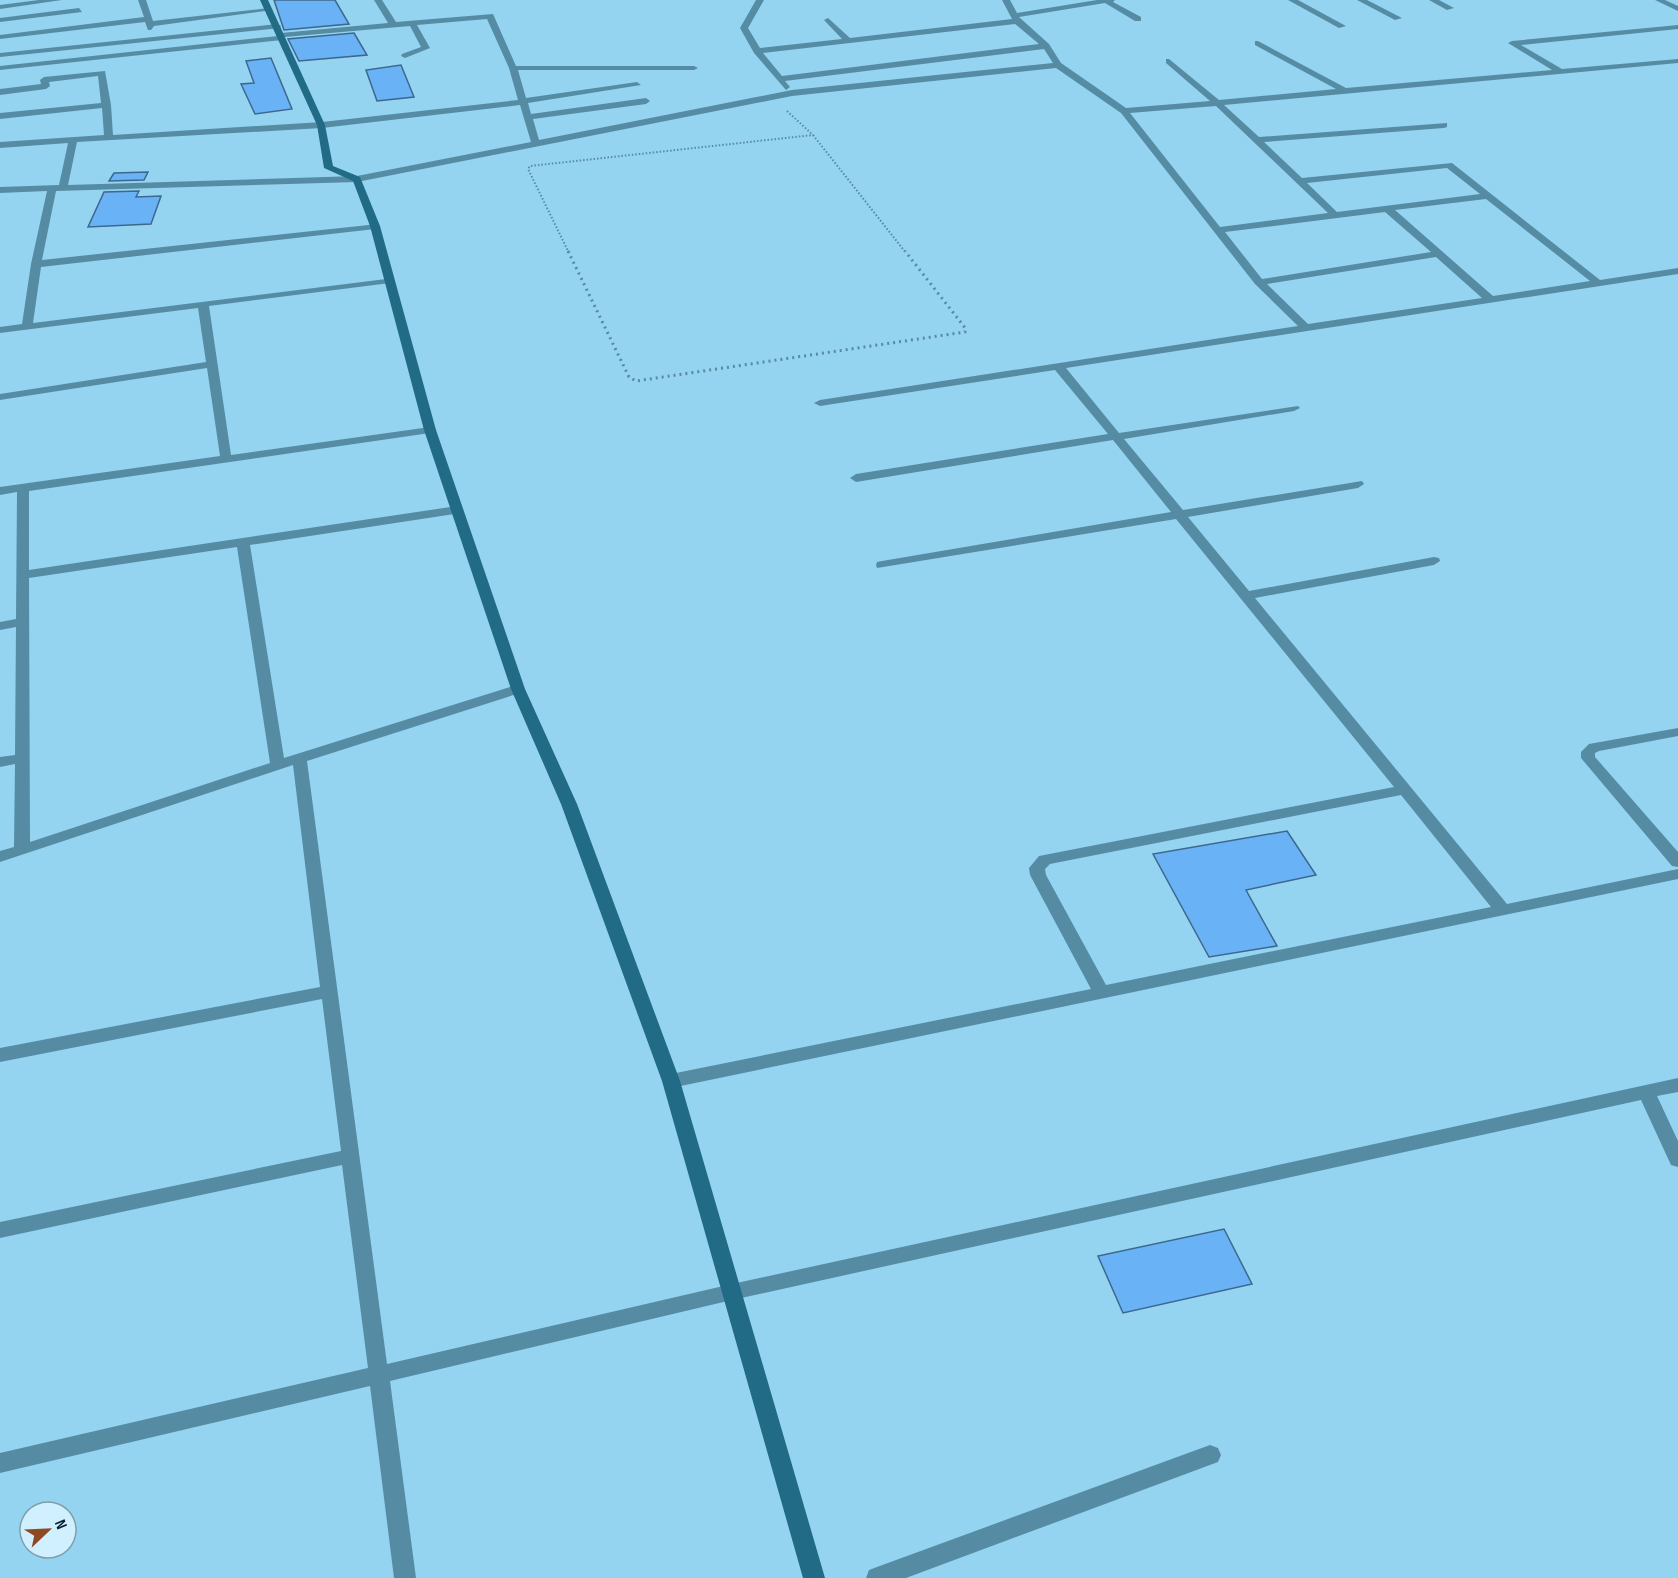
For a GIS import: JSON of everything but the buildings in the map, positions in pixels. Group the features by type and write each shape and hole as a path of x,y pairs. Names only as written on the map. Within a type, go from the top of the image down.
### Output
{"main road":[{"path":"267,5 321,124 329,168 357,178 375,226 430,430 518,689 569,804 671,1081 814,1578"}],"street":[{"path":"0,6 58,0"},
{"path":"78,0 84,27 83,46"},
{"path":"142,0 153,39"},
{"path":"378,0 393,24"},
{"path":"760,0 744,28 757,51 792,93"},
{"path":"1006,0 1015,19 1046,46 1058,64 1124,111 1259,282 1306,328"},
{"path":"757,51 1015,19 1108,0 1138,19"},
{"path":"1292,0 1342,26"},
{"path":"1361,0 1398,18"},
{"path":"1433,0 1450,8"},
{"path":"1659,0 1678,9"},
{"path":"0,37 150,22 267,5"},
{"path":"0,20 79,10"},
{"path":"0,55 153,39 280,33 490,16 513,68 521,102 529,117 536,144"},
{"path":"828,20 849,41"},
{"path":"405,56 426,48 412,23"},
{"path":"1560,71 1512,44 1678,27"},
{"path":"0,68 280,33"},
{"path":"1258,43 1343,90"},
{"path":"779,79 1046,46"},
{"path":"1169,61 1219,104 1335,215"},
{"path":"1124,111 1678,61"},
{"path":"0,190 357,178 792,93 1058,64"},
{"path":"513,68 694,68"},
{"path":"0,92 46,86 44,80 102,73 109,136"},
{"path":"0,145 109,136 321,124 521,102 637,84"},
{"path":"529,117 646,101"},
{"path":"0,116 107,105"},
{"path":"1257,140 1444,125"},
{"path":"27,326 36,264 73,139"},
{"path":"1299,181 1449,165 1598,284"},
{"path":"1218,230 1487,196"},
{"path":"1387,208 1436,254 1491,300"},
{"path":"36,264 375,226"},
{"path":"1259,282 1436,254"},
{"path":"820,403 1678,271"},
{"path":"0,330 390,280"},
{"path":"203,303 226,458"},
{"path":"0,397 212,364"},
{"path":"1058,366 1503,910"},
{"path":"856,478 1294,408"},
{"path":"0,491 430,430"},
{"path":"882,565 1358,484"},
{"path":"22,850 23,488"},
{"path":"23,575 457,510"},
{"path":"243,543 278,765"},
{"path":"1245,596 1434,561"},
{"path":"0,626 22,622"},
{"path":"0,857 299,758 518,689"},
{"path":"1678,732 1594,747 1588,752 1588,758 1678,862"},
{"path":"0,762 22,758"},
{"path":"299,758 405,1578"},
{"path":"1102,993 1038,875 1037,868 1045,860 1404,790"},
{"path":"671,1081 1678,874"},
{"path":"0,1055 329,991"},
{"path":"0,1463 732,1292 1678,1084"},
{"path":"1646,1092 1678,1161"},
{"path":"0,1230 351,1156"},
{"path":"877,1578 1210,1455"}],"path":[{"path":"773,98 813,135 966,329 965,332 646,381 636,381 629,377 528,169 530,166 813,135"}]}
